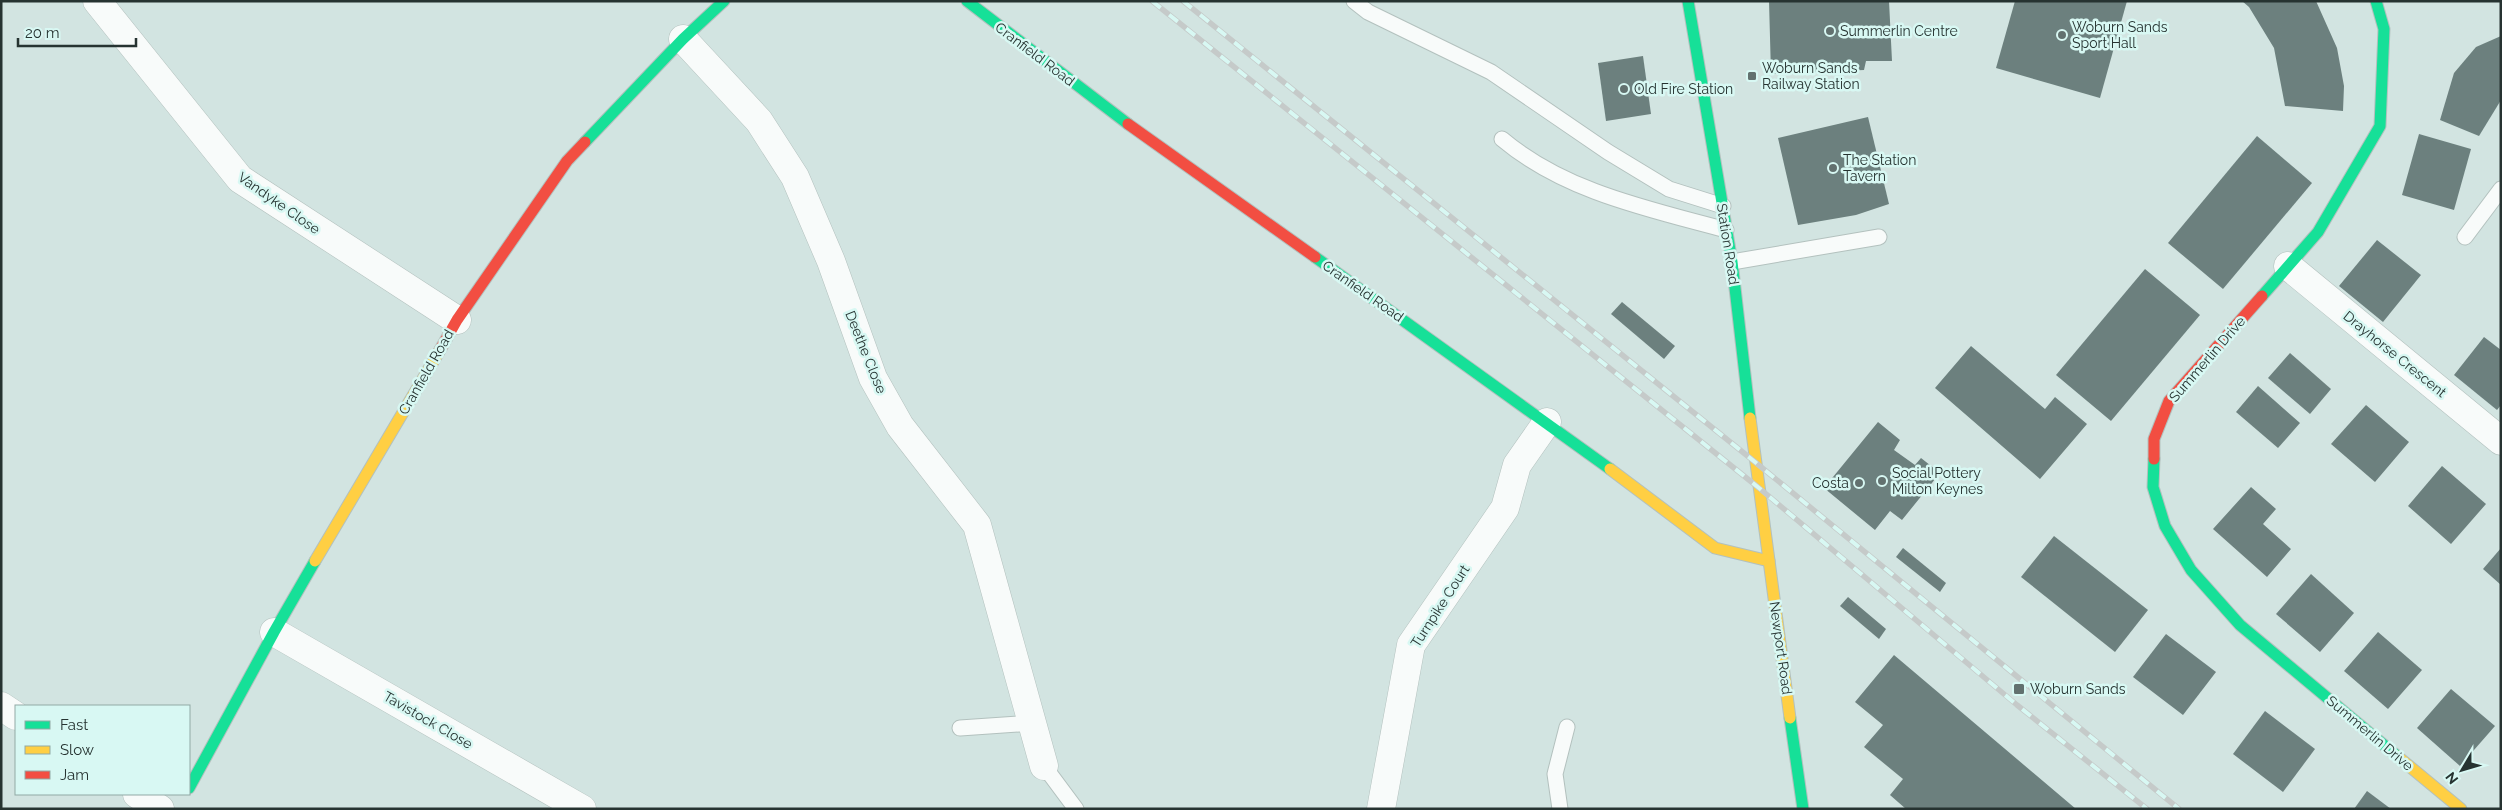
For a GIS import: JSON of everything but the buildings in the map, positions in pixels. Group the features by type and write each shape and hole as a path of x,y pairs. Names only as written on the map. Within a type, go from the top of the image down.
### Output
{"street":[{"name":"Vandyke Close","path":"96,1 240,179 457,320"},
{"name":"Cranfield Road","path":"190,786 274,632 457,320 567,161 683,39 724,1"},
{"name":"Cranfield Road","path":"967,1 1132,127 1547,422 1715,548 1769,561"},
{"name":"Station Road","path":"1688,1 1732,262 1759,488"},
{"name":"Summerlin Drive","path":"2376,1 2384,29 2380,126 2318,232 2168,401 2154,439 2153,487 2165,526 2191,570 2240,625 2461,809"},
{"name":"Deethe Close","path":"683,39 759,121 795,177 831,261 873,378 900,426 977,525 1044,766"},
{"name":"Drayhorse Crescent","path":"2288,266 2501,441"},
{"name":"Turnpike Court","path":"1381,809 1412,645 1505,508 1517,465 1547,422"},
{"name":"Newport Road","path":"1759,488 1803,809"},
{"name":"Tavistock Close","path":"274,632 582,809"},
{"path":"1,706 15,715"},
{"path":"143,795 176,801"}],"lane":[{"path":"1354,1 1368,12 1492,72 1608,152 1669,189 1723,206"},
{"path":"1502,139 1525,158 1607,197 1726,230"},
{"path":"2465,237 2501,188"},
{"path":"1732,262 1878,237"},
{"path":"960,728 1033,723"},
{"path":"1560,809 1555,774 1567,727"},
{"path":"1044,766 1076,809"}],"railway":[{"path":"1152,1 1759,488 2017,705 2147,809"},
{"path":"1183,1 1755,462 2179,809"}],"traffic: fast":[{"path":"585,142 683,39 724,1"},
{"path":"967,1 1128,124"},
{"path":"1688,1 1732,262 1750,418"},
{"path":"2262,296 2318,232 2380,126 2384,29 2376,1"},
{"path":"1315,257 1610,469"},
{"path":"2154,459 2153,487 2165,526 2191,570 2240,625 2397,756"},
{"path":"190,786 315,561"},
{"path":"1790,718 1803,809"}],"traffic: slow":[{"path":"315,561 440,350"},
{"path":"1750,418 1790,718"},
{"path":"1610,469 1715,548 1769,561"},
{"path":"2397,756 2461,809"}],"traffic: jam":[{"path":"1128,124 1315,257"},
{"path":"440,350 457,320 567,161 585,142"},
{"path":"2154,459 2154,439 2169,401 2262,296"}],"place":[{"name":"Summerlin Centre","path":"1830,31"},
{"name":"Woburn Sands Sport Hall","path":"2062,35"},
{"name":"Woburn Sands Railway Station","path":"1752,76"},
{"name":"Old Fire Station","path":"1624,89"},
{"name":"The Station Tavern","path":"1833,168"},
{"name":"Social Pottery Milton Keynes","path":"1882,481"},
{"name":"Costa","path":"1859,483"},
{"name":"Woburn Sands","path":"2019,689"}]}
